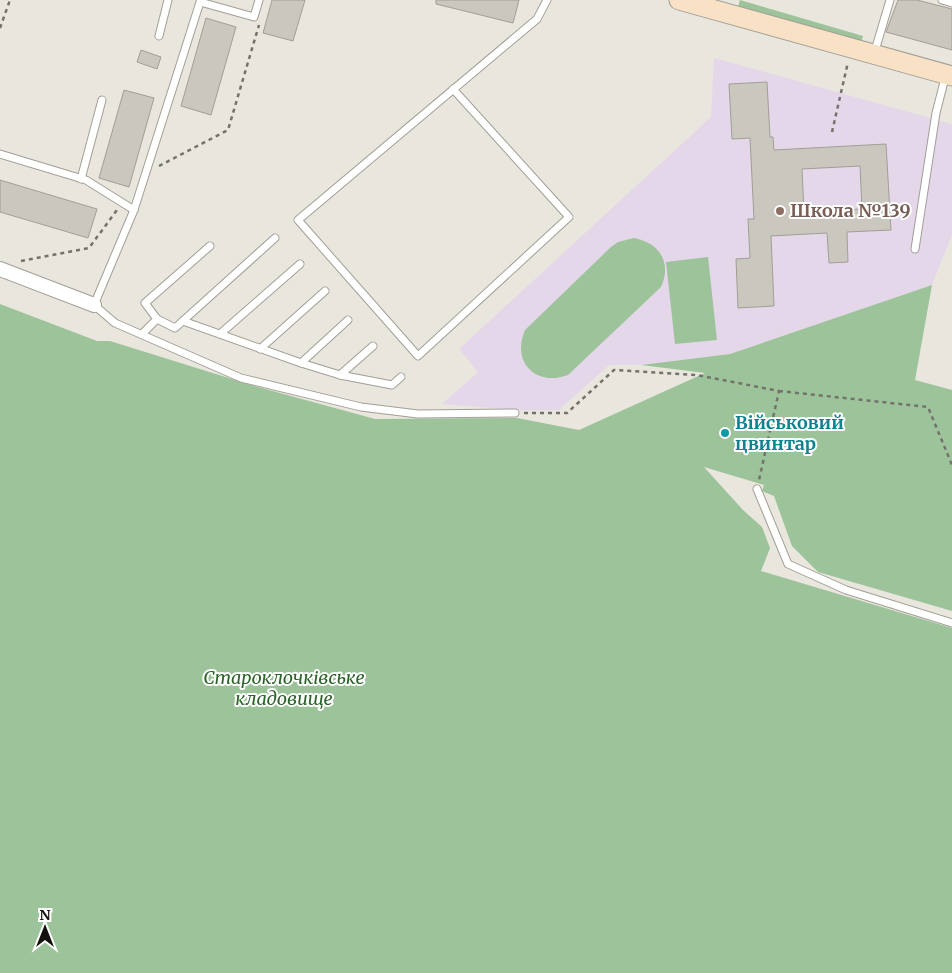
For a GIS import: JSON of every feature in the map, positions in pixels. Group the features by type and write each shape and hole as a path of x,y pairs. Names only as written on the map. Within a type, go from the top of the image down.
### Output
{"street":[{"path":"679,0 712,4 949,75"},
{"path":"0,269 94,305"}],"lane":[{"path":"159,36 168,0"},
{"path":"259,0 254,17 200,2 134,210 94,305 115,323 241,378 361,407 418,414 514,413"},
{"path":"453,89 568,217 418,356 298,220 453,89 537,19 547,0"},
{"path":"874,54 890,0"},
{"path":"942,0 952,3"},
{"path":"915,249 936,113 949,75"},
{"path":"81,179 102,100"},
{"path":"0,154 86,180 134,210"},
{"path":"210,246 145,303 157,319 175,328 275,238"},
{"path":"220,334 300,264"},
{"path":"260,349 325,291"},
{"path":"142,334 157,319"},
{"path":"301,363 348,320"},
{"path":"183,321 340,375 392,385 401,378"},
{"path":"340,375 373,346"},
{"path":"757,489 788,564 846,590 952,623"}],"path":[{"path":"0,28 10,0"},
{"path":"158,159 155,168 228,130 259,23"},
{"path":"832,132 848,58"},
{"path":"21,261 89,248 122,203"},
{"path":"514,413 567,413 614,370 697,375 779,391 928,407 952,465"},
{"path":"757,489 779,391"}],"shaded area":[{"name":"Школа №139","path":"714,58 952,124 952,235 932,285 730,354 641,365 609,365 559,410 515,410 442,404 478,372 459,349 711,117"}],"green space":[{"path":"740,0 863,36 860,46 737,10"},
{"path":"634,238 651,244 661,255 665,270 661,287 568,375 546,378 529,369 521,352 525,330 611,247 618,242"},
{"path":"708,257 717,340 675,344 666,262"},
{"name":"Староклочківське кладовище","path":"932,285 915,380 952,390 952,611 818,572 792,546 774,496 762,491 764,485 704,467 743,510 762,527 770,548 761,571 952,628 952,973 0,973 0,304 97,341 110,341 258,387 375,419 517,418 579,430 705,373 641,365 730,354"}],"building":[{"path":"272,0 305,0 293,41 263,33"},
{"path":"436,0 519,0 513,23 436,4"},
{"path":"898,0 917,0 952,9 952,50 886,32"},
{"path":"206,18 236,27 211,115 181,106"},
{"path":"141,50 161,57 157,69 137,62"},
{"path":"767,82 770,137 773,137 774,150 886,144 891,230 847,232 848,262 829,263 827,233 771,236 774,306 738,308 736,259 750,258 748,219 754,219 750,138 732,139 729,84","holes":["860,166 862,209 804,212 802,169"]},
{"path":"124,90 154,98 129,187 99,178"},
{"path":"0,180 97,209 88,238 0,212"}],"place":[{"name":"Школа №139","path":"780,211"},
{"name":"Військовий цвинтар","path":"725,433"}]}
